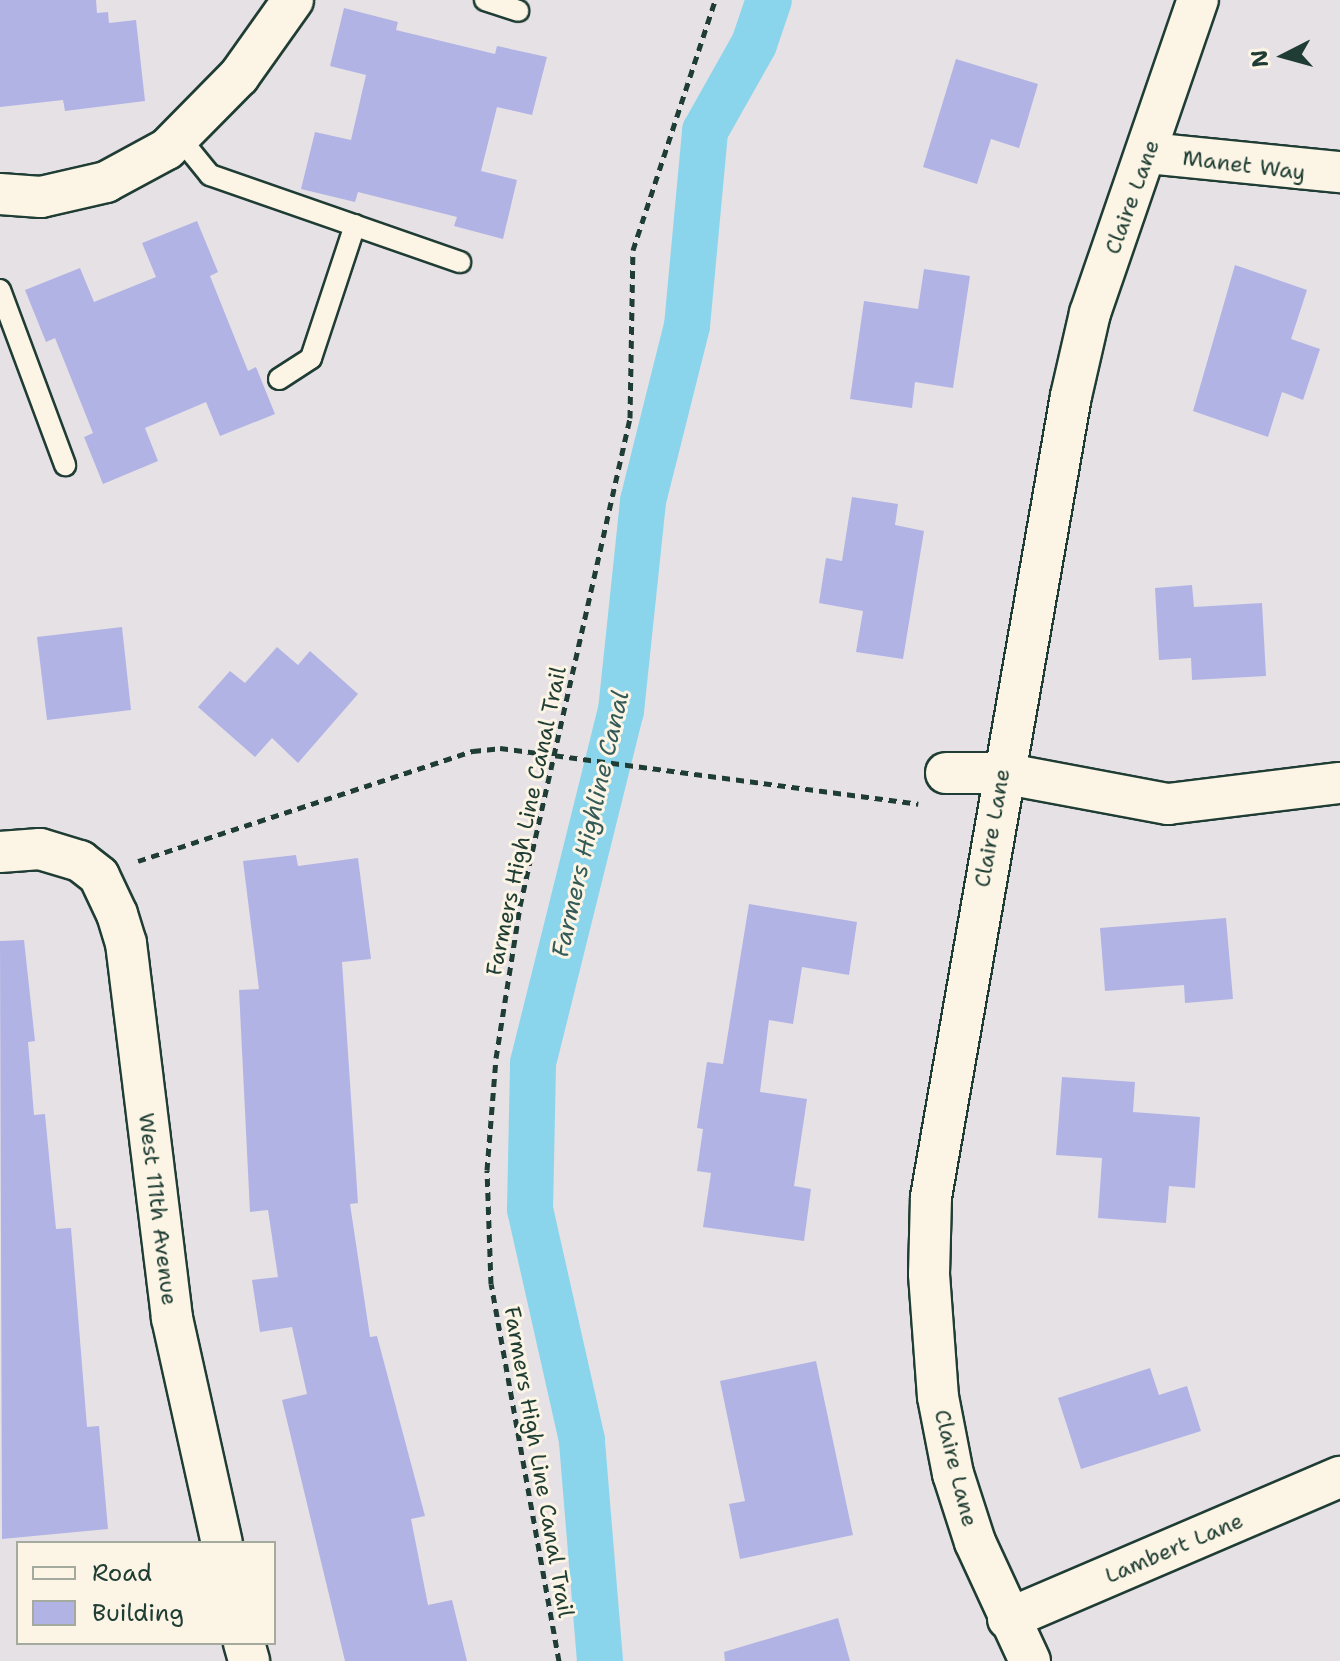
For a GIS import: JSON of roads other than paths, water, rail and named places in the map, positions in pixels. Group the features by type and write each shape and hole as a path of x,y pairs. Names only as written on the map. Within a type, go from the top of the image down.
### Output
{"street":[{"path":"0,194 41,197 106,182 179,137 239,76 293,0"},
{"name":"Claire Lane","path":"1030,1661 1008,1619 953,1474 938,1397 929,1274 941,1115 1074,382 1090,313 1148,153 1198,0"},
{"name":"Manet Way","path":"1148,153 1340,172"},
{"path":"946,773 1002,773 1168,804 1340,783"},
{"name":"West 111th Avenue","path":"0,852 61,852 99,876 126,943 172,1318 222,1541"},
{"name":"Lambert Lane","path":"1008,1619 1340,1477"}],"lane":[{"path":"485,0 518,11"},
{"path":"179,137 210,175 460,262"},
{"path":"279,379 311,358 355,225"},
{"path":"0,290 65,465"}],"waterway":[{"name":"Farmers Highline Canal","path":"600,1661 582,1440 530,1209 533,1063 621,711 643,501 687,326 705,131 754,44 769,0"}]}
